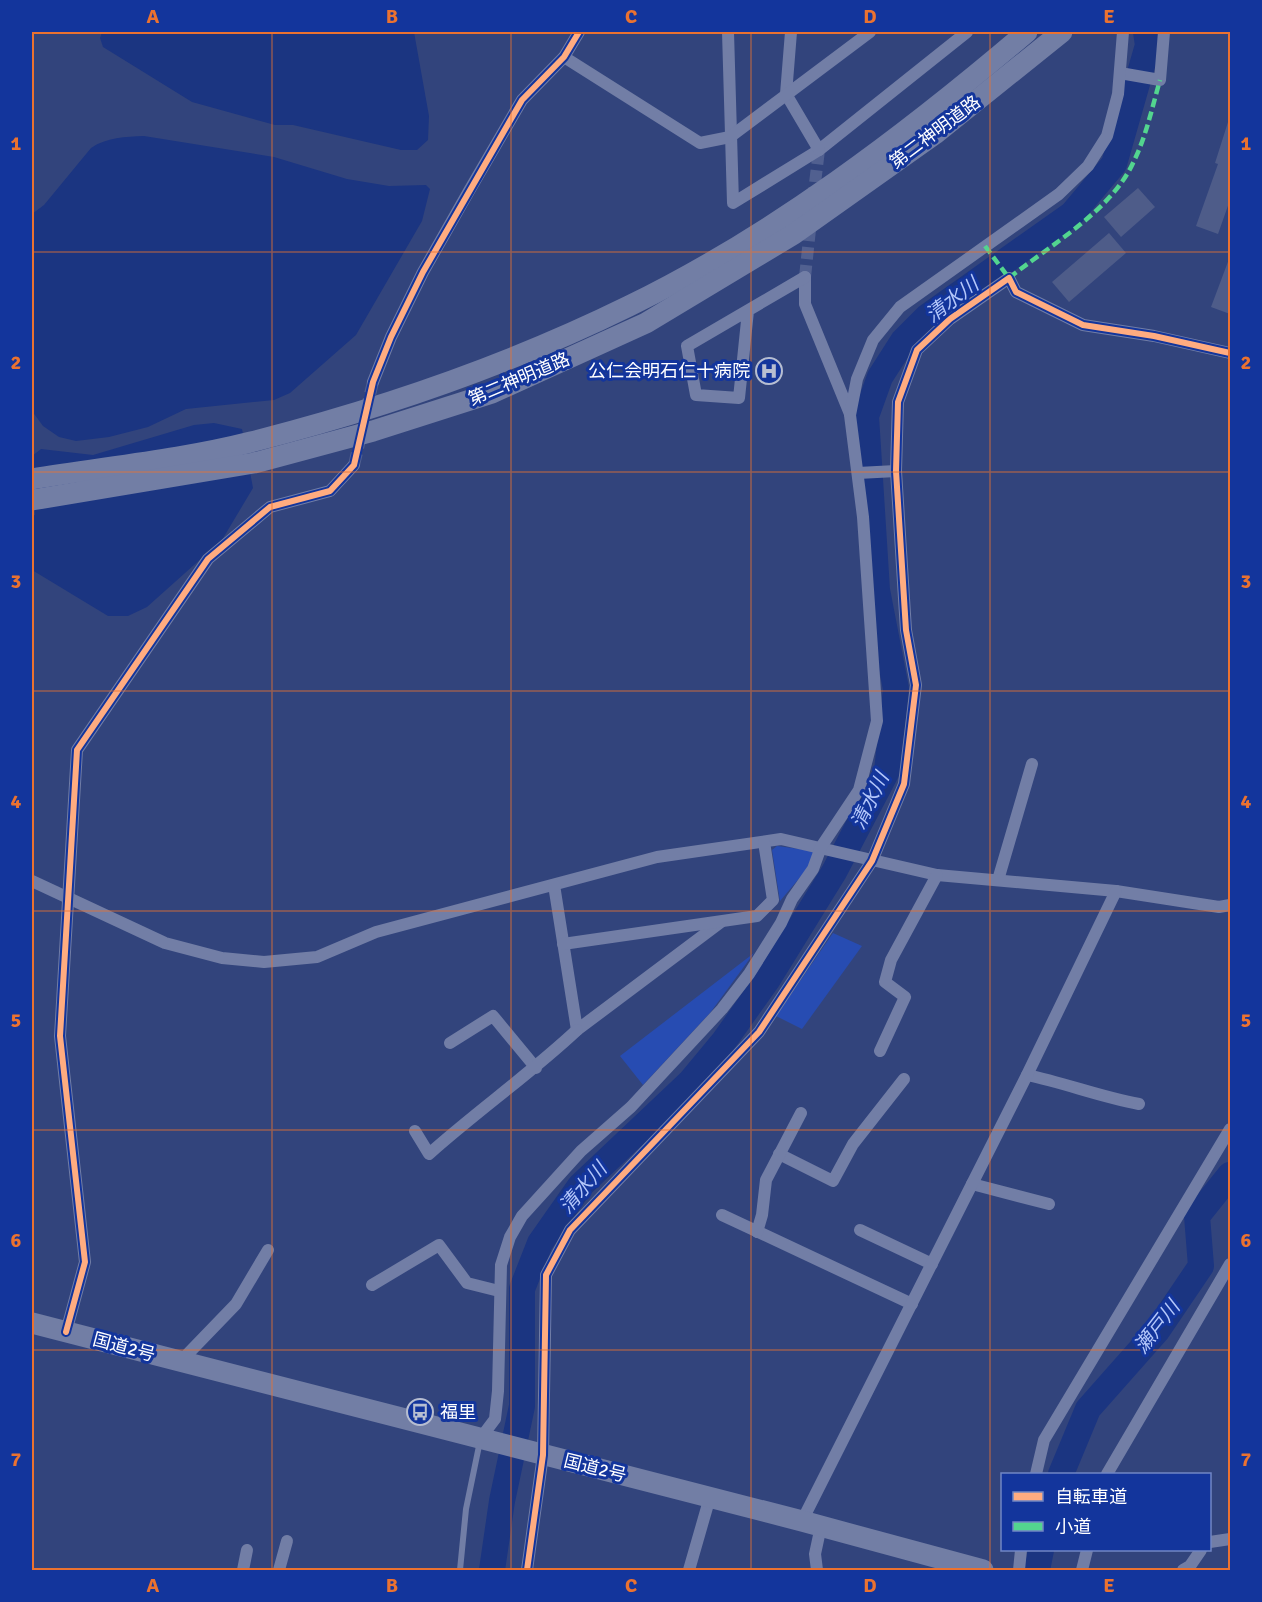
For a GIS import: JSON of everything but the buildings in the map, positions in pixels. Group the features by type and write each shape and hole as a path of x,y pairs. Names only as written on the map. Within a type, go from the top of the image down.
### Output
{"highway":[{"name":"第二神明道路","path":"32,479 252,452 504,361 628,307 730,249 833,182 915,122 1028,32"},
{"name":"第二神明道路","path":"32,500 252,452 373,431 492,393 646,323 794,234 935,134 1062,32"},
{"name":"国道2号","path":"32,1323 710,1497 983,1570"}],"street":[{"path":"373,382 390,336 413,290 522,100 564,57 579,32"},
{"path":"728,32 732,203 819,150 967,32"},
{"path":"791,32 786,94 819,150"},
{"path":"564,57 700,143 730,137 870,32"},
{"path":"850,415 857,379 873,340 900,307 1059,194 1088,166 1107,136 1120,74 1123,32"},
{"path":"1120,74 1160,80 1164,32"},
{"path":"480,1439 495,1419 498,1391 501,1265 510,1237 522,1216 582,1151 631,1107 722,1009 762,953 792,899 813,868 821,847 859,790 877,721 858,473 850,415 805,304 805,277 687,345 696,394 738,398 748,311"},
{"path":"527,1570 543,1455 546,1275 570,1230 759,1032 873,861 904,784 916,685 906,630 896,471 898,402 917,350 950,319 1009,278 1016,292 1083,325 1154,336 1230,353"},
{"path":"66,1332 85,1262 60,1036 76,750 208,559 270,507 330,491 354,465"},
{"path":"858,473 896,471"},
{"path":"998,880 1032,764"},
{"path":"32,881 165,943 222,958 264,962 317,957 376,932 657,857 781,839 936,875 1116,891 1219,907 1230,905"},
{"path":"563,944 757,916 773,900 764,842"},
{"path":"880,1051 905,997 885,982 891,960 936,875"},
{"path":"554,885 577,1030"},
{"path":"817,1570 812,1524 912,1304 1116,891"},
{"path":"415,1131 429,1154 481,1108 536,1068 577,1030 721,922"},
{"path":"450,1043 493,1016 536,1068"},
{"path":"1027,1075 1139,1104"},
{"path":"779,1154 833,1181 853,1144 904,1079"},
{"path":"757,1232 762,1215 766,1179 801,1113"},
{"path":"1036,1473 1044,1440 1230,1129"},
{"path":"972,1184 1049,1204"},
{"path":"722,1215 912,1304"},
{"path":"860,1230 932,1264"},
{"path":"372,1285 439,1245 467,1282 499,1291"},
{"path":"181,1361 236,1304 268,1250"},
{"path":"1108,1473 1230,1264"},
{"path":"689,1570 710,1497"},
{"path":"1211,1542 1230,1539"},
{"path":"279,1570 287,1541"},
{"path":"243,1570 247,1550"},
{"path":"1019,1570 1021,1551"},
{"path":"1082,1570 1087,1551"},
{"path":"1183,1570 1190,1566 1200,1551"}],"lane":[{"path":"460,1570 466,1509 480,1439"}],"shaded area":[{"path":"102,32 414,32 429,116 428,140 417,150 401,150 293,125 275,125 192,102 103,47 100,38"},
{"path":"144,136 274,157 347,179 389,186 426,185 430,189 422,221 356,335 290,393 274,400 186,409 148,427 109,437 76,441 59,437 43,426 32,411 32,214 44,205 91,148 97,144 123,137"},
{"path":"214,423 242,429 253,488 222,540 147,607 128,616 108,616 32,570 32,516 35,515 32,456 41,449 93,455 194,425"},
{"path":"777,846 815,851 808,868 780,901 772,850"},
{"path":"833,933 862,946 802,1029 776,1016"},
{"path":"754,953 710,1013 643,1085 620,1056"}],"waterway":[{"name":"清水川","path":"492,1570 502,1501 522,1406 522,1289 540,1243 580,1186 690,1082 724,1041 768,979 834,872 887,771 896,689 877,590 866,416 880,377 903,341 928,316 1072,214 1114,164 1148,45 1146,32"},
{"name":"瀬戸川","path":"1061,1473 1088,1409 1157,1331 1201,1266 1197,1216 1230,1175"},
{"name":"瀬戸川","path":"1037,1570 1041,1551"}],"tunnel":[{"path":"813,200 819,150"},
{"path":"805,277 811,220"},
{"path":"366,411 373,382"},
{"path":"354,465 362,431"}],"marked path":[{"path":"985,246 1009,278 1095,212 1123,180 1138,153 1160,80"}],"cycle path":[{"path":"66,1332 85,1262 60,1036 77,750 208,559 270,507 330,491 354,465 373,382 391,337 423,272 522,100 564,57 579,32"},
{"path":"527,1570 543,1455 546,1275 570,1230 759,1032 872,861 904,784 916,685 906,630 896,471 898,402 917,350 950,319 1009,278 1016,292 1083,325 1154,336 1230,353"}],"place":[{"name":"公仁会明石仁十病院","path":"769,371"},
{"name":"福里","path":"420,1412"}]}
